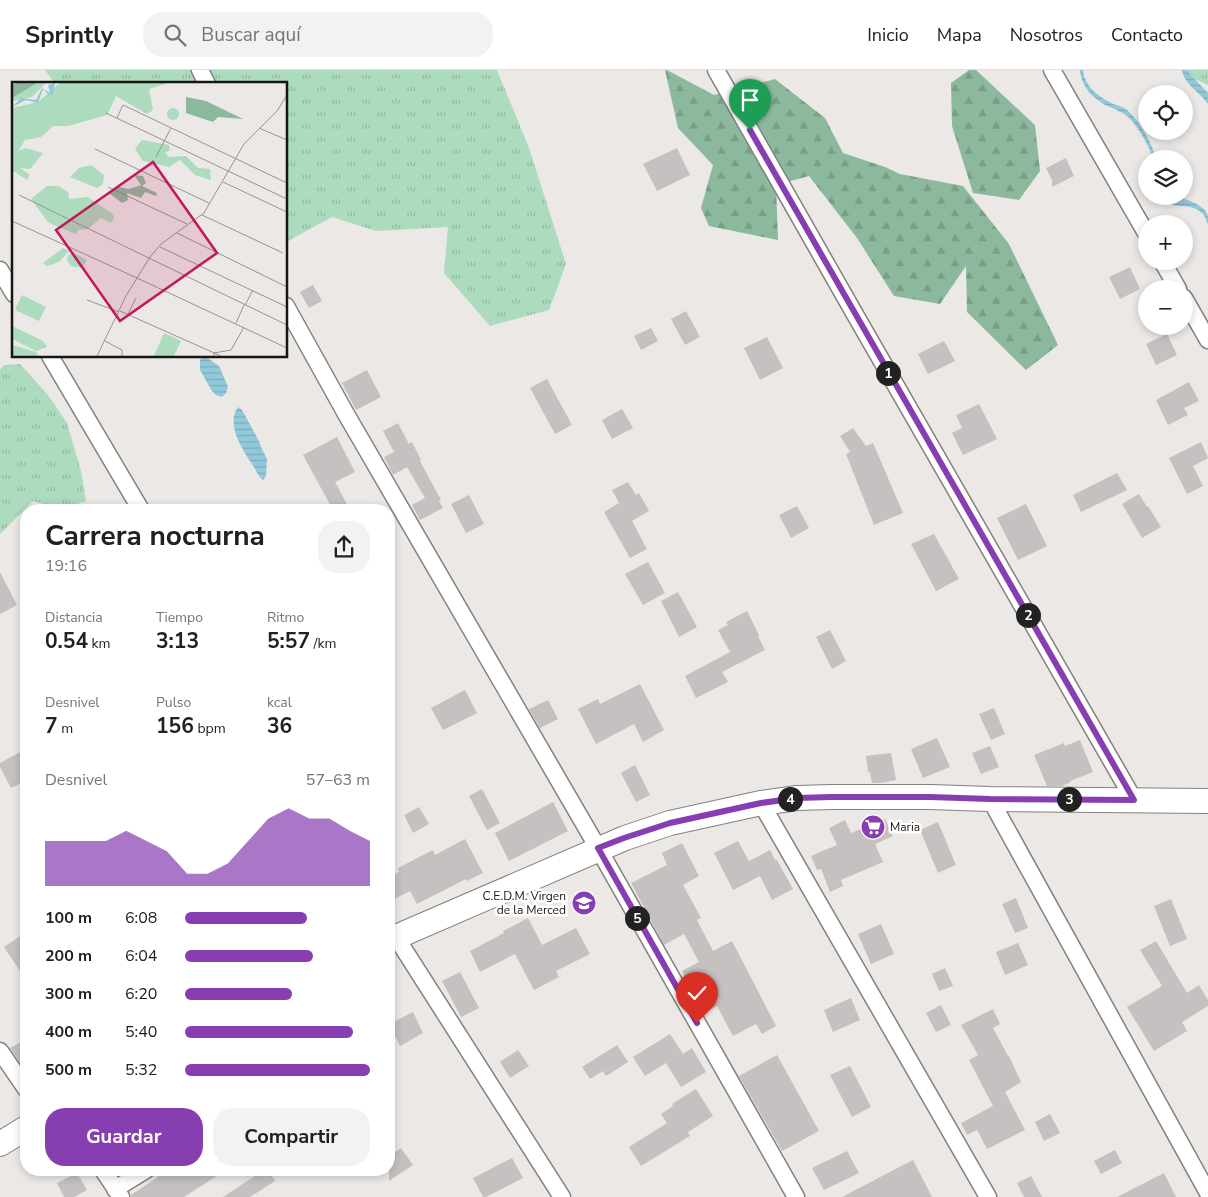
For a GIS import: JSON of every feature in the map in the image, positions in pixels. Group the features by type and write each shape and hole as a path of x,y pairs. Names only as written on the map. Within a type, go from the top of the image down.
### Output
{"main road":[{"path":"395,935 624,838 670,823 761,803 797,798 831,797 1208,801"},
{"path":"0,1144 20,1132"}],"street":[{"path":"200,70 206,82"},
{"path":"716,70 1134,800"},
{"path":"1052,70 1138,219"},
{"path":"0,270 12,291"},
{"path":"288,310 350,423 598,848 796,1197"},
{"path":"1193,314 1208,340"},
{"path":"51,358 137,504"},
{"path":"990,799 1208,1194"},
{"path":"761,803 988,1197"},
{"path":"395,941 562,1197"},
{"path":"0,1051 20,1080"},
{"path":"107,1176 118,1193 139,1176"}],"green space":[{"path":"45,70 497,70 529,148 566,264 549,310 490,326 444,273 448,227 376,231 332,217 288,241 288,82 54,82"},
{"path":"665,70 714,95 775,79 825,118 843,153 900,174 963,186 1009,244 1058,345 1026,370 967,312 966,266 940,304 894,296 857,238 809,176 776,185 778,240 709,226 701,208 713,165 678,128"},
{"path":"969,70 976,70 1035,125 1040,171 1019,200 973,193 952,126 951,83"},
{"path":"1181,70 1208,70 1208,85 1186,75"},
{"path":"20,364 48,395 67,423 81,471 86,501 77,504 44,504 33,501 30,504 20,504 20,514 0,534 0,370 4,365"}],"water":[{"path":"1080,70 1083,70 1090,87 1105,100 1127,110 1138,122 1138,128 1123,113 1094,97 1086,88"},
{"path":"1182,70 1187,70 1208,93 1208,104 1193,88 1193,85 1189,84"},
{"path":"1145,140 1149,140 1153,150 1149,148"},
{"path":"1193,202 1198,205 1206,212 1208,224 1203,214 1197,209 1175,205 1193,205"},
{"path":"201,358 207,358 219,366 228,387 222,397 212,391 200,370"},
{"path":"238,407 242,410 267,459 266,476 263,480 245,454 237,438 234,422"}],"building":[{"path":"677,148 690,175 657,191 643,164"},
{"path":"1066,158 1074,176 1052,187 1052,180 1046,168"},
{"path":"1130,267 1138,285 1138,290 1120,299 1109,277"},
{"path":"313,285 322,301 309,308 300,292"},
{"path":"686,311 700,337 685,345 671,319"},
{"path":"651,328 658,341 641,350 634,336"},
{"path":"1167,335 1177,355 1156,365 1146,344"},
{"path":"767,337 783,368 760,380 744,348"},
{"path":"944,341 955,361 928,374 918,354"},
{"path":"367,370 381,397 356,410 342,383"},
{"path":"547,379 572,425 555,434 530,388"},
{"path":"1189,382 1199,401 1184,408 1188,415 1168,425 1156,400"},
{"path":"979,404 997,439 963,455 952,433 962,428 956,415"},
{"path":"622,409 633,428 612,439 602,420"},
{"path":"398,423 409,444 412,442 441,500 439,501 443,508 420,520 412,505 425,498 407,467 393,475 384,457 394,452 383,431"},
{"path":"853,428 866,446 873,443 903,513 874,525 846,454 850,452 840,436"},
{"path":"337,437 355,472 335,482 347,504 330,504 303,455"},
{"path":"1201,442 1208,458 1193,466 1203,486 1187,494 1169,458"},
{"path":"1117,473 1127,490 1081,512 1073,495"},
{"path":"628,482 636,495 639,493 649,511 632,521 647,549 630,558 604,512 619,503 612,490"},
{"path":"1139,494 1161,527 1142,538 1122,504"},
{"path":"469,495 484,524 466,533 451,504"},
{"path":"1026,504 1047,546 1018,560 997,518"},
{"path":"797,506 809,528 791,538 779,515"},
{"path":"934,534 959,579 936,591 911,544"},
{"path":"648,562 665,593 643,605 625,574"},
{"path":"0,572 17,605 0,614"},
{"path":"678,592 697,627 679,637 661,601"},
{"path":"747,611 765,650 722,672 728,682 696,698 685,676 730,652 718,630 728,625 726,622"},
{"path":"830,630 846,661 832,669 816,637"},
{"path":"640,684 664,730 643,742 634,724 596,744 578,709 598,699 600,704"},
{"path":"465,690 477,713 443,730 431,708"},
{"path":"548,700 558,719 540,728 529,709"},
{"path":"994,708 1005,734 991,740 979,714"},
{"path":"937,738 950,767 923,778 911,749"},
{"path":"1080,740 1093,772 1062,786 1047,786 1034,755 1064,743 1065,746"},
{"path":"990,746 999,767 981,774 972,753"},
{"path":"20,752 20,784 11,788 0,767 0,763"},
{"path":"891,753 896,780 872,783 870,772 868,772 866,756"},
{"path":"635,765 650,795 636,802 621,773"},
{"path":"482,789 500,823 487,830 469,796"},
{"path":"553,802 568,831 509,861 495,833"},
{"path":"419,807 429,824 413,833 404,815"},
{"path":"885,819 893,836 875,844 883,862 841,880 843,886 830,892 821,869 817,870 811,856 837,845 829,828 845,820 851,833"},
{"path":"938,822 956,865 938,873 920,830"},
{"path":"465,839 483,873 467,881 466,879 417,904 410,891 395,899 395,874 399,872 398,868 433,850 435,855"},
{"path":"738,841 749,861 770,850 793,889 772,900 760,876 733,890 714,853"},
{"path":"682,843 699,876 683,885 701,918 697,920 713,951 732,941 776,1026 762,1034 756,1024 733,1036 717,1006 704,1013 682,971 699,962 684,934 664,945 631,883 667,865 662,853"},
{"path":"1016,898 1028,928 1015,933 1002,904"},
{"path":"1171,899 1187,939 1170,946 1154,906"},
{"path":"528,918 542,945 576,928 590,954 556,971 559,977 534,990 515,954 480,972 470,951"},
{"path":"881,924 894,954 871,964 858,934"},
{"path":"20,936 20,971 4,947"},
{"path":"1156,941 1187,993 1199,985 1208,1000 1208,1006 1182,1022 1187,1031 1154,1051 1127,1007 1162,986 1140,950"},
{"path":"1018,943 1028,965 1005,975 996,952"},
{"path":"945,968 953,986 939,991 932,974"},
{"path":"460,972 479,1008 461,1017 442,981"},
{"path":"851,998 860,1020 833,1032 824,1010"},
{"path":"941,1005 951,1025 936,1032 926,1013"},
{"path":"993,1009 1000,1024 993,1028 1021,1082 1005,1092 1025,1130 987,1149 977,1130 967,1135 961,1123 993,1106 969,1060 978,1055 961,1025"},
{"path":"413,1012 423,1033 400,1046 395,1036 395,1021"},
{"path":"670,1034 683,1054 692,1048 706,1072 681,1087 666,1063 645,1076 633,1057"},
{"path":"20,1042 20,1063 10,1048"},
{"path":"617,1045 628,1062 606,1076 603,1071 590,1079 582,1067"},
{"path":"518,1050 529,1066 510,1078 500,1062"},
{"path":"777,1055 819,1131 782,1151 739,1076"},
{"path":"850,1066 871,1107 852,1117 830,1075"},
{"path":"696,1089 713,1116 688,1132 690,1136 641,1166 629,1147 667,1123 661,1114 673,1106 672,1104"},
{"path":"1050,1114 1060,1133 1044,1141 1035,1122"},
{"path":"401,1148 413,1165 389,1181 389,1176 395,1176 395,1152"},
{"path":"1115,1150 1122,1163 1101,1174 1094,1161"},
{"path":"847,1151 859,1173 824,1190 812,1168"},
{"path":"512,1158 523,1178 483,1197 473,1178"},
{"path":"913,1160 932,1197 842,1197 886,1174"},
{"path":"1164,1173 1176,1197 1117,1197"},
{"path":"71,1176 79,1176 87,1190 74,1197 64,1197 57,1183"},
{"path":"217,1176 184,1197 131,1197 131,1195 158,1177"},
{"path":"255,1176 272,1176 275,1181 250,1197 223,1197"},
{"path":"1031,1176 1042,1197 1024,1197 1017,1183"}],"place":[{"name":"Maria","path":"873,827"},
{"name":"C.E.D.M. Virgen de la Merced","path":"584,903"}],"route":[{"path":"697,1023 598,848 670,823 761,803 797,798 930,797 1134,800 750,130"}]}
